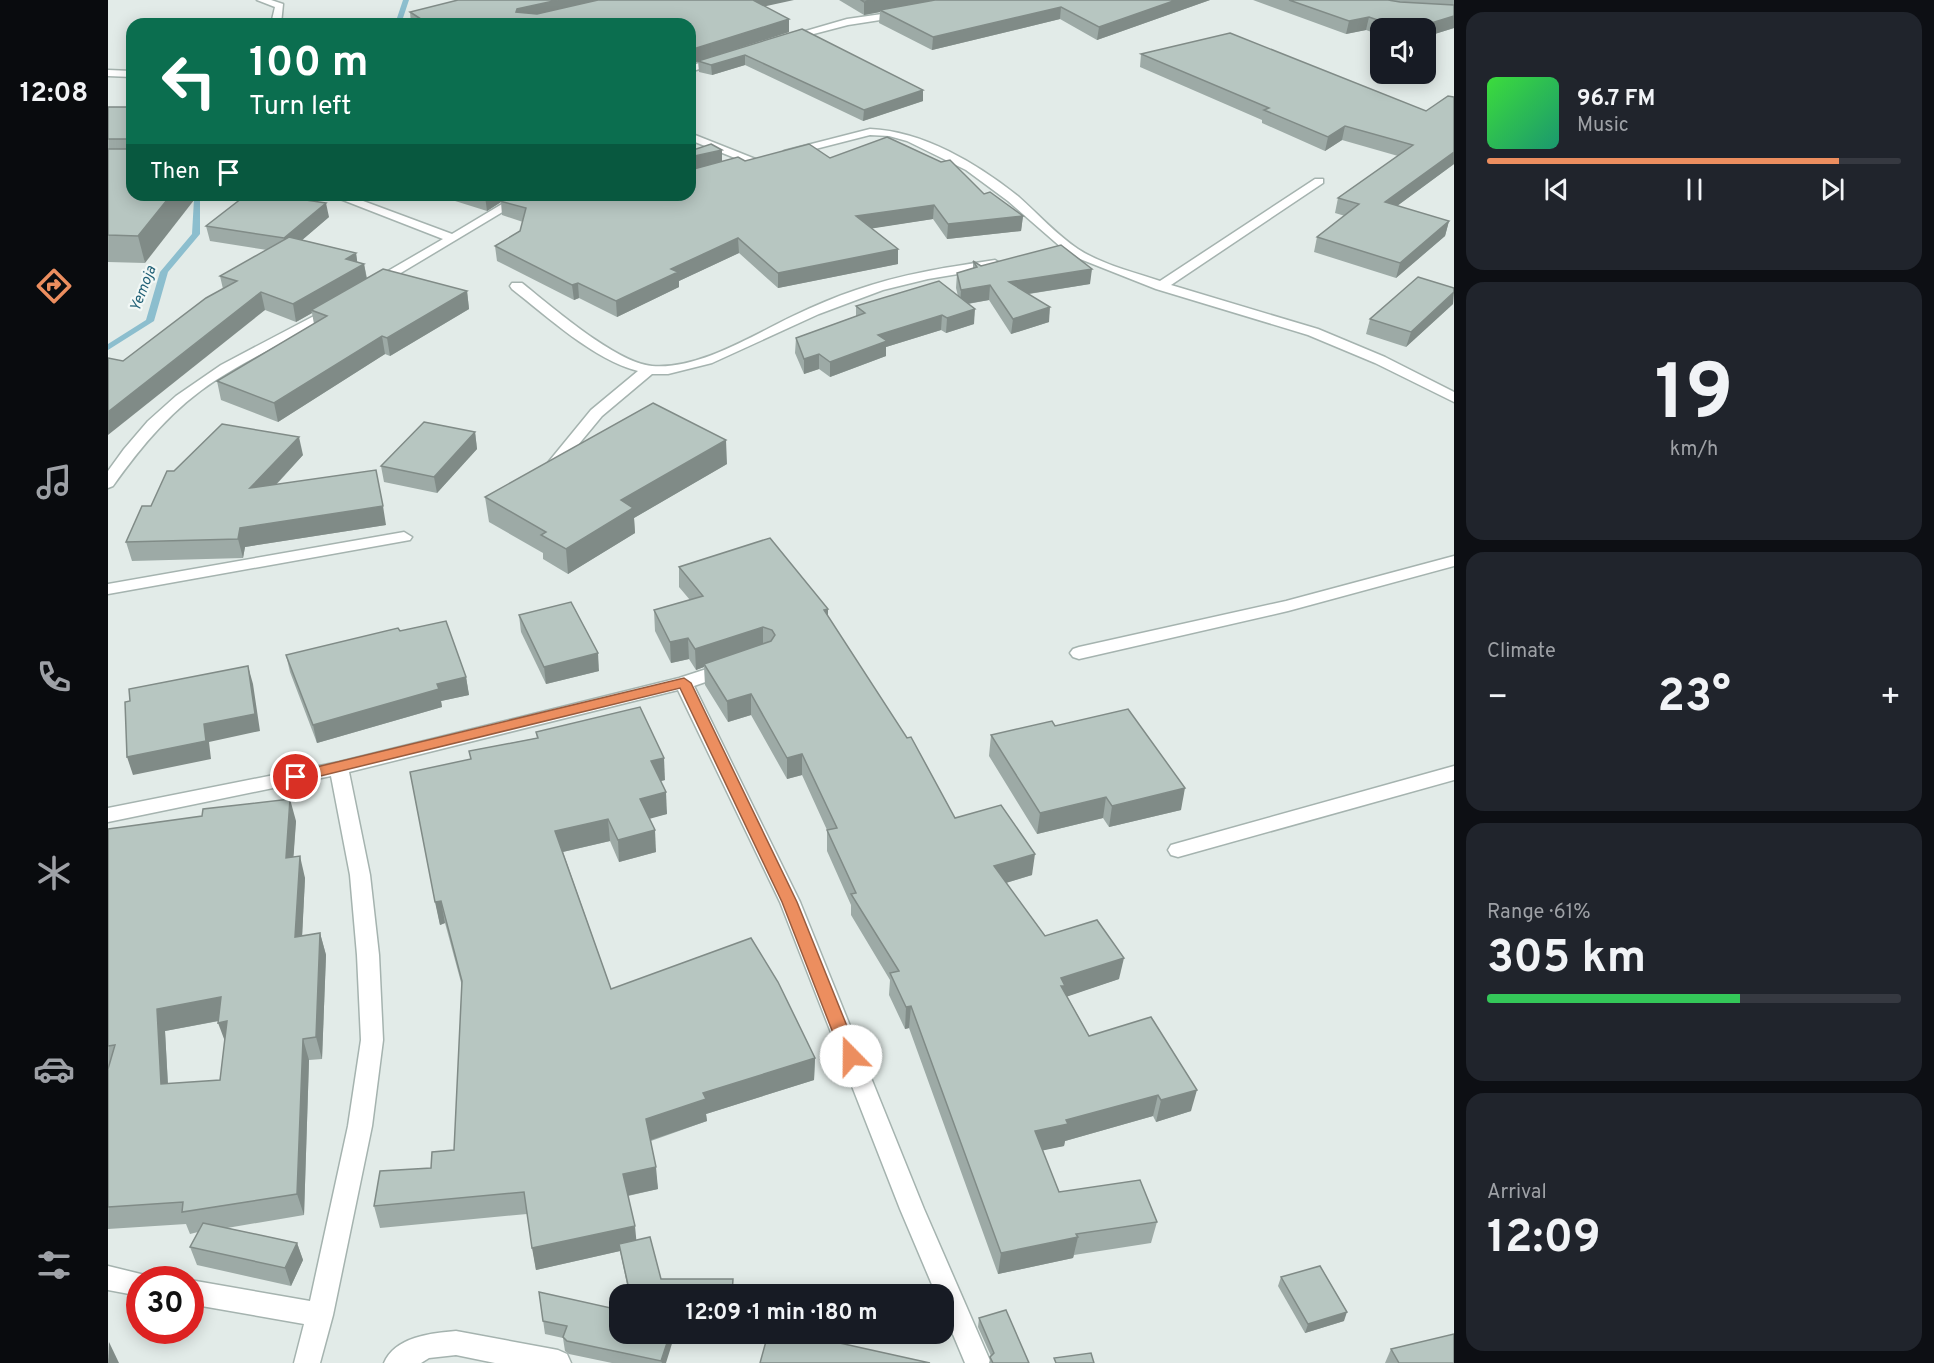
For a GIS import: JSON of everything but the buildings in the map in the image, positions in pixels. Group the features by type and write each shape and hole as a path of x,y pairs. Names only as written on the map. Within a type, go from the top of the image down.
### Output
{"street":[{"path":"262,0 280,6 277,18"},
{"path":"768,43 837,24 918,12"},
{"path":"696,67 729,56"},
{"path":"108,73 126,74"},
{"path":"733,168 870,132 890,133 911,139 970,168 1012,198 1074,252 1161,286 1313,332 1380,360 1454,398"},
{"path":"696,138 766,159"},
{"path":"1161,286 1320,181"},
{"path":"352,201 452,238"},
{"path":"365,291 515,201"},
{"path":"1051,255 1074,252"},
{"path":"517,286 573,330 622,359 649,370 669,370 737,348 802,316 863,292 934,273 1004,262"},
{"path":"108,483 148,429 210,377 345,302"},
{"path":"554,465 579,429 611,397 649,370"},
{"path":"108,589 404,537"},
{"path":"1079,653 1288,606 1454,561"},
{"path":"108,815 339,768 684,683 741,664"},
{"path":"684,683 790,902 912,1209 978,1363"},
{"path":"307,1363 320,1315 360,1126 372,1040 368,955 360,875 339,768"},
{"path":"1178,850 1454,773"},
{"path":"108,1278 126,1281"},
{"path":"204,1294 320,1315"},
{"path":"397,1363 425,1346 456,1343 558,1363"}],"waterway":[{"name":"Yemoja","path":"400,18 406,0"},
{"name":"Yemoja","path":"108,348 150,321 164,272 196,234 197,201"}],"route":[{"path":"296,777 684,683 790,902 851,1056"}]}
